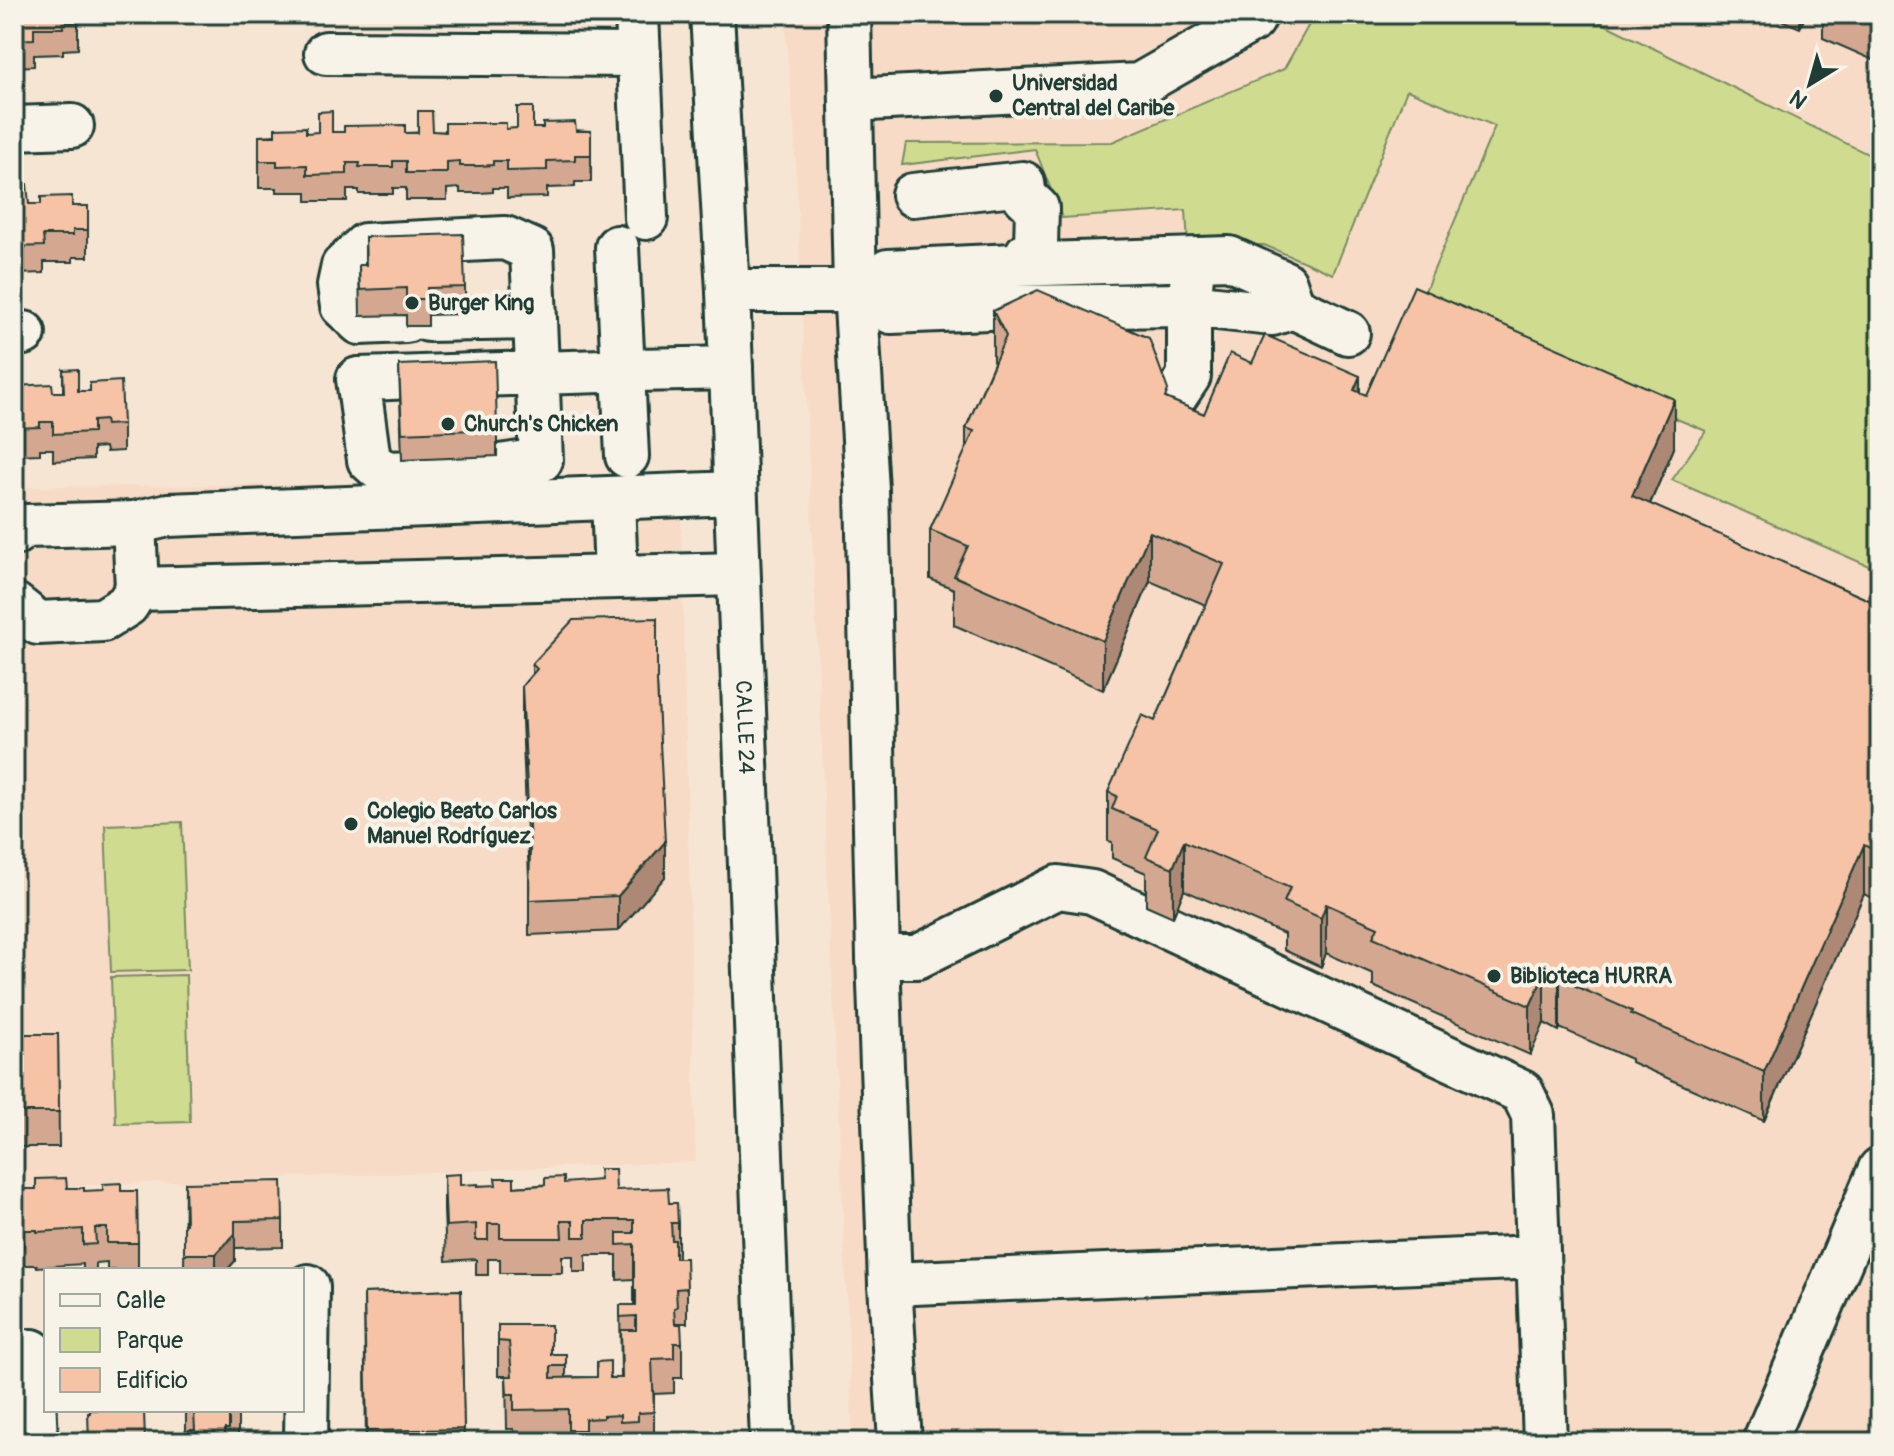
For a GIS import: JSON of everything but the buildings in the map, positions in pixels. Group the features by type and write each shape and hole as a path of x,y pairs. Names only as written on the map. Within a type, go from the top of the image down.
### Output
{"street":[{"path":"637,14 646,218"},
{"name":"CALLE 24","path":"712,14 728,291 772,1442"},
{"path":"849,14 862,290 878,957 890,1284 900,1442"},
{"path":"851,100 1139,85 1253,20 1256,14"},
{"path":"326,53 639,55"},
{"path":"14,128 72,126"},
{"path":"913,195 1023,183 1025,197 1017,209 1018,243 1023,261 1005,318"},
{"path":"534,318 360,323 342,306 339,285 343,266 365,245 505,238 532,250 536,373 541,460 478,469 389,473 369,460 358,379 536,373 622,370 731,368"},
{"path":"617,247 627,456"},
{"path":"728,291 862,290 888,271 1023,261 1229,258 1285,283 1293,307"},
{"path":"1161,418 1189,376 1189,305 1194,259"},
{"path":"862,290 891,312 1005,318 1189,305 1272,314 1293,307 1348,333"},
{"path":"14,534 25,526 134,523 168,515 735,493"},
{"path":"613,499 616,577"},
{"path":"14,604 38,623 103,620 127,605 137,589 134,523"},
{"path":"137,589 738,574"},
{"path":"878,957 917,957 1058,887 1092,892 1522,1092 1533,1115 1545,1442"},
{"path":"1764,1442 1880,1169"},
{"path":"890,1284 1538,1257"},
{"path":"306,1442 308,1286"},
{"path":"14,1352 32,1351 36,1442"}],"shaded area":[{"path":"784,14 1880,14 1880,1442 853,1442 794,129"},
{"name":"Colegio Beato Carlos Manuel Rodríguez","path":"680,481 696,1162 14,1188 14,487"}],"green space":[{"path":"1315,14 1584,14 1880,160 1880,571 1672,480 1706,431 1416,312 1495,126 1407,90 1333,274 1264,245 1188,246 1186,210 1062,218 1035,149 902,165 906,143 1112,142 1284,69"},
{"path":"182,822 188,970 111,972 105,825"},
{"path":"186,975 190,1122 116,1124 111,977"}],"place":[{"name":"Universidad Central del Caribe","path":"996,96"},
{"name":"Burger King","path":"412,303"},
{"name":"Church's Chicken","path":"448,424"},
{"name":"Colegio Beato Carlos Manuel Rodríguez","path":"351,824"},
{"name":"Biblioteca HURRA","path":"1494,976"}]}
